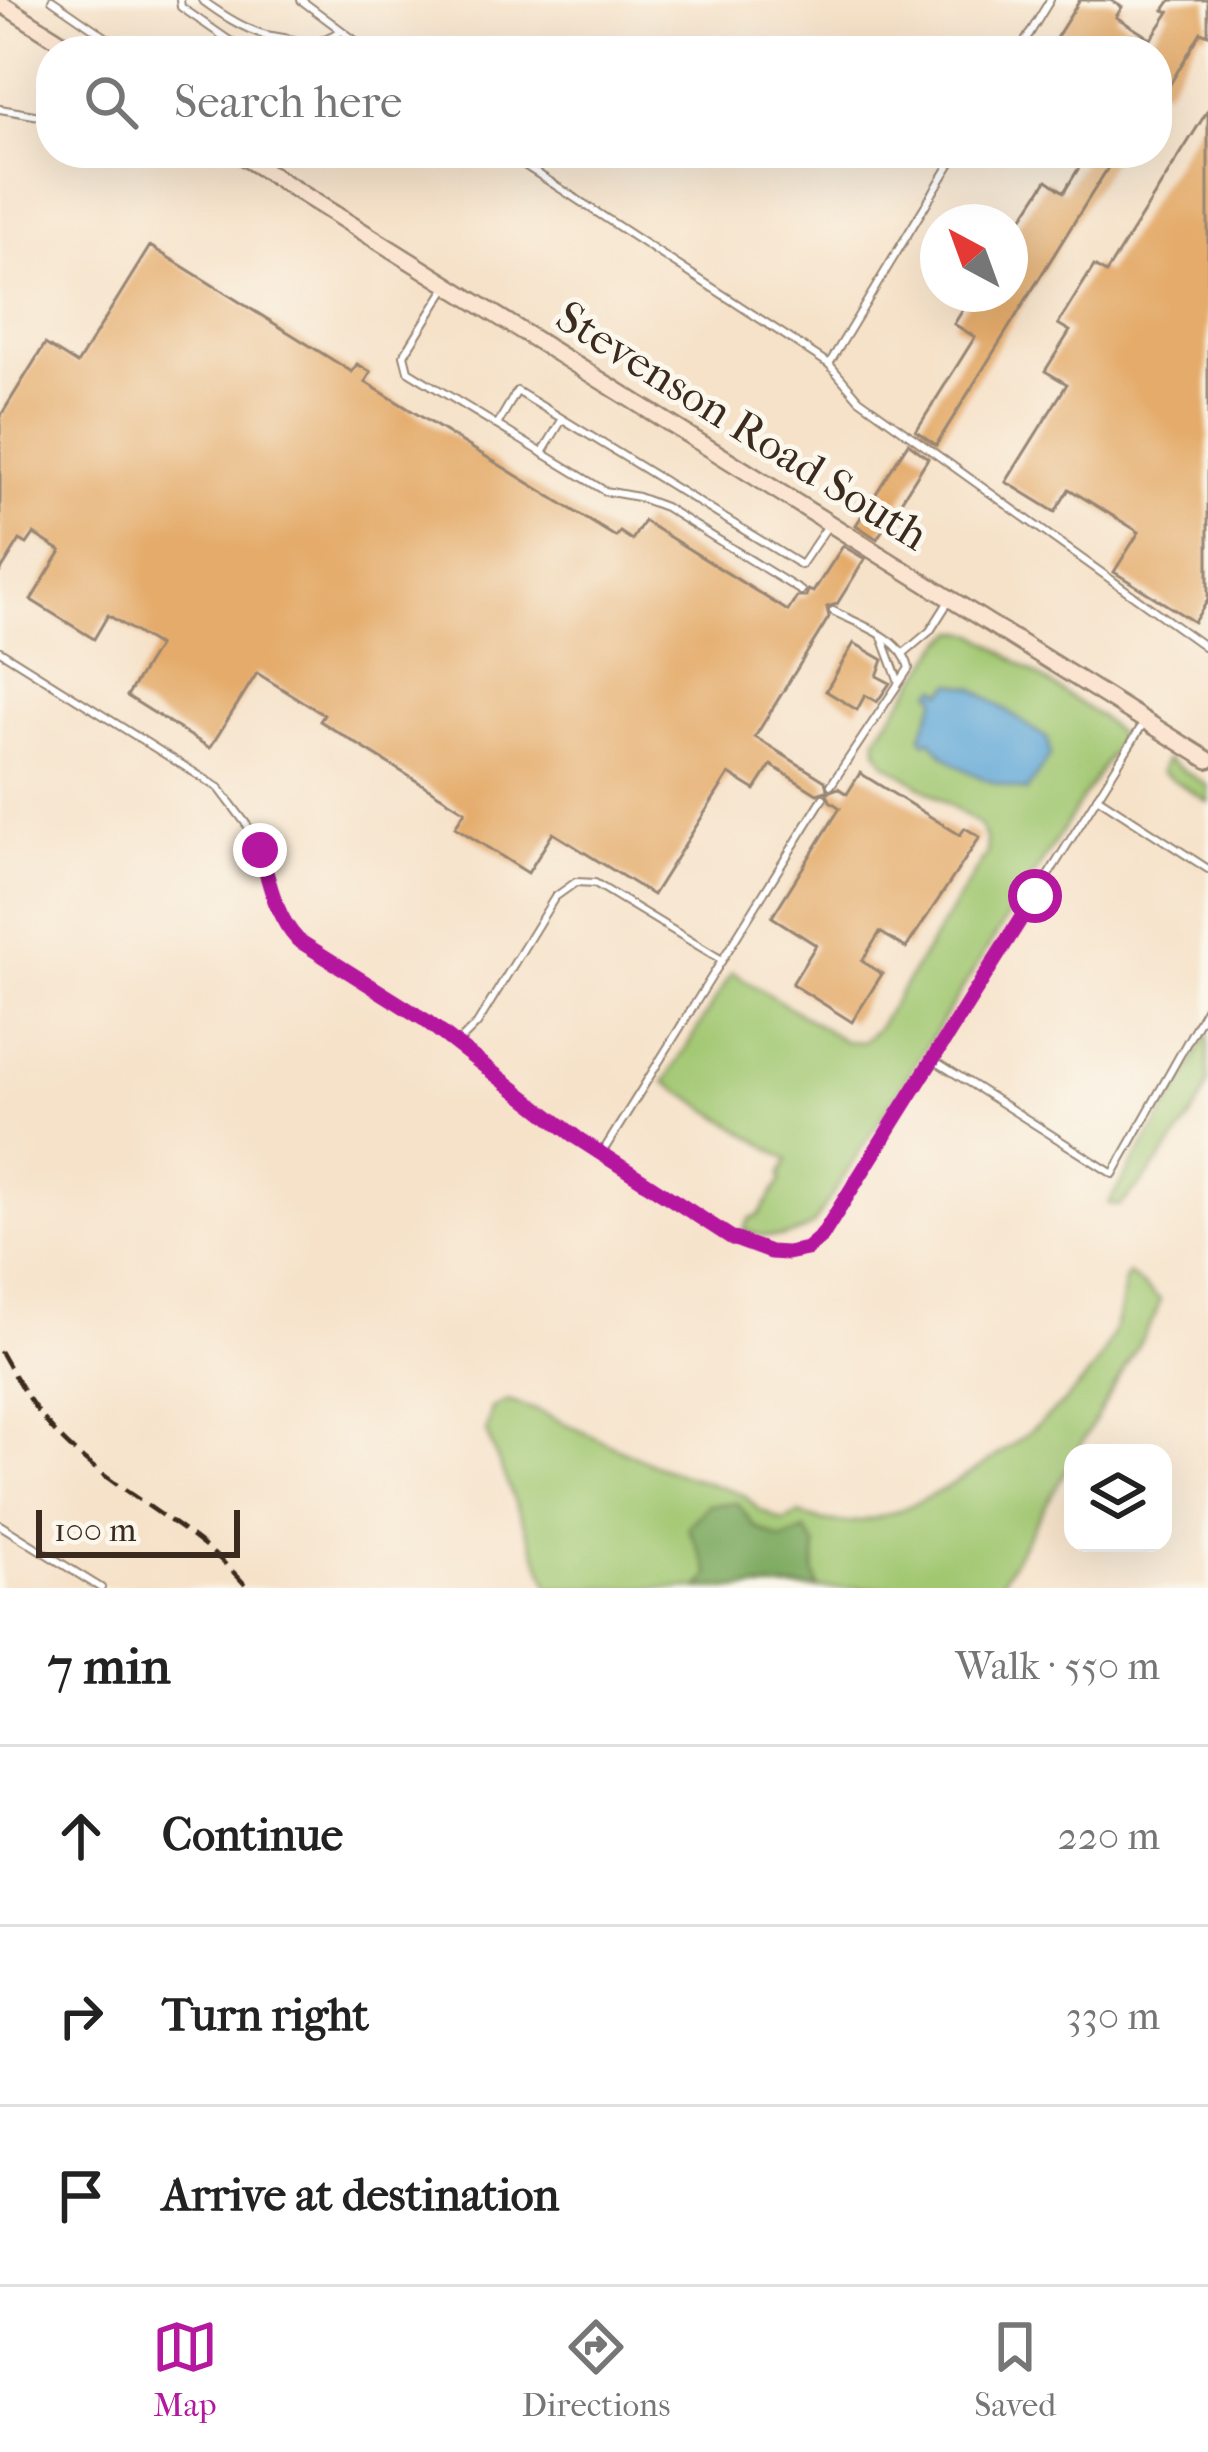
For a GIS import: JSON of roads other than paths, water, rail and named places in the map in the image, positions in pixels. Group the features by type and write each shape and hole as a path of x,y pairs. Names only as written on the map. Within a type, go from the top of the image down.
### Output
{"main road":[{"path":"0,3 52,36"},
{"name":"Stevenson Road South","path":"262,168 1208,760"}],"lane":[{"path":"52,0 104,36"},
{"path":"180,0 181,7 224,36"},
{"path":"202,0 224,16 278,36"},
{"path":"301,0 349,36"},
{"path":"1028,36 1050,0"},
{"path":"329,36 342,31"},
{"path":"0,109 36,115"},
{"path":"529,168 829,364 859,399 1208,649"},
{"path":"829,364 948,168"},
{"path":"448,285 404,355 404,366 605,491 638,496 665,507 801,591"},
{"path":"497,425 517,391 801,565 829,524"},
{"path":"542,453 562,418"},
{"path":"905,652 930,631 950,599"},
{"path":"831,784 908,668 905,652 833,611"},
{"path":"882,637 899,684"},
{"path":"0,651 219,788 253,832 286,928 298,940 457,1044 541,1112 602,1153 732,1238 770,1252 807,1249 822,1236 1144,721"},
{"path":"1097,797 1208,868"},
{"path":"602,1153 824,798"},
{"path":"457,1044 477,1024 555,898 576,882 595,883 722,960"},
{"path":"932,1060 1113,1174 1208,1005"},
{"path":"0,1525 101,1588"}],"water":[{"path":"953,683 973,688 1048,739 1050,756 1026,791 973,774 930,739 925,743 921,736 937,697 932,692 937,687 943,692"}],"railway":[{"path":"0,1351 32,1403 72,1449 207,1549 248,1588"}]}
